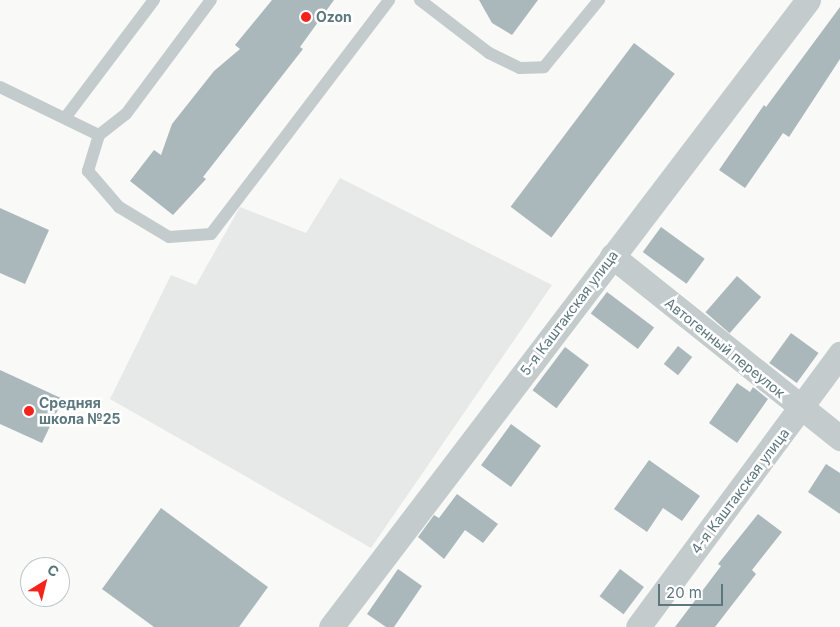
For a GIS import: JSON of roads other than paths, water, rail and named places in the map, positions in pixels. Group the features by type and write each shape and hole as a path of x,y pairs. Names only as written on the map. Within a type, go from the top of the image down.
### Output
{"street":[{"name":"5-я Каштакская улица","path":"331,627 808,0"},
{"name":"Автогенный переулок","path":"612,256 801,410 840,438"},
{"name":"4-я Каштакская улица","path":"638,627 801,410 840,354"}],"lane":[{"path":"65,118 154,0"},
{"path":"212,0 126,114 100,135 88,171 118,207 169,237 211,234 389,0"},
{"path":"420,0 489,54 520,68 544,67 599,0"},
{"path":"0,87 100,135"}],"place":[{"name":"Ozon","path":"306,17"},
{"name":"Средняя школа №25","path":"29,411"}]}
